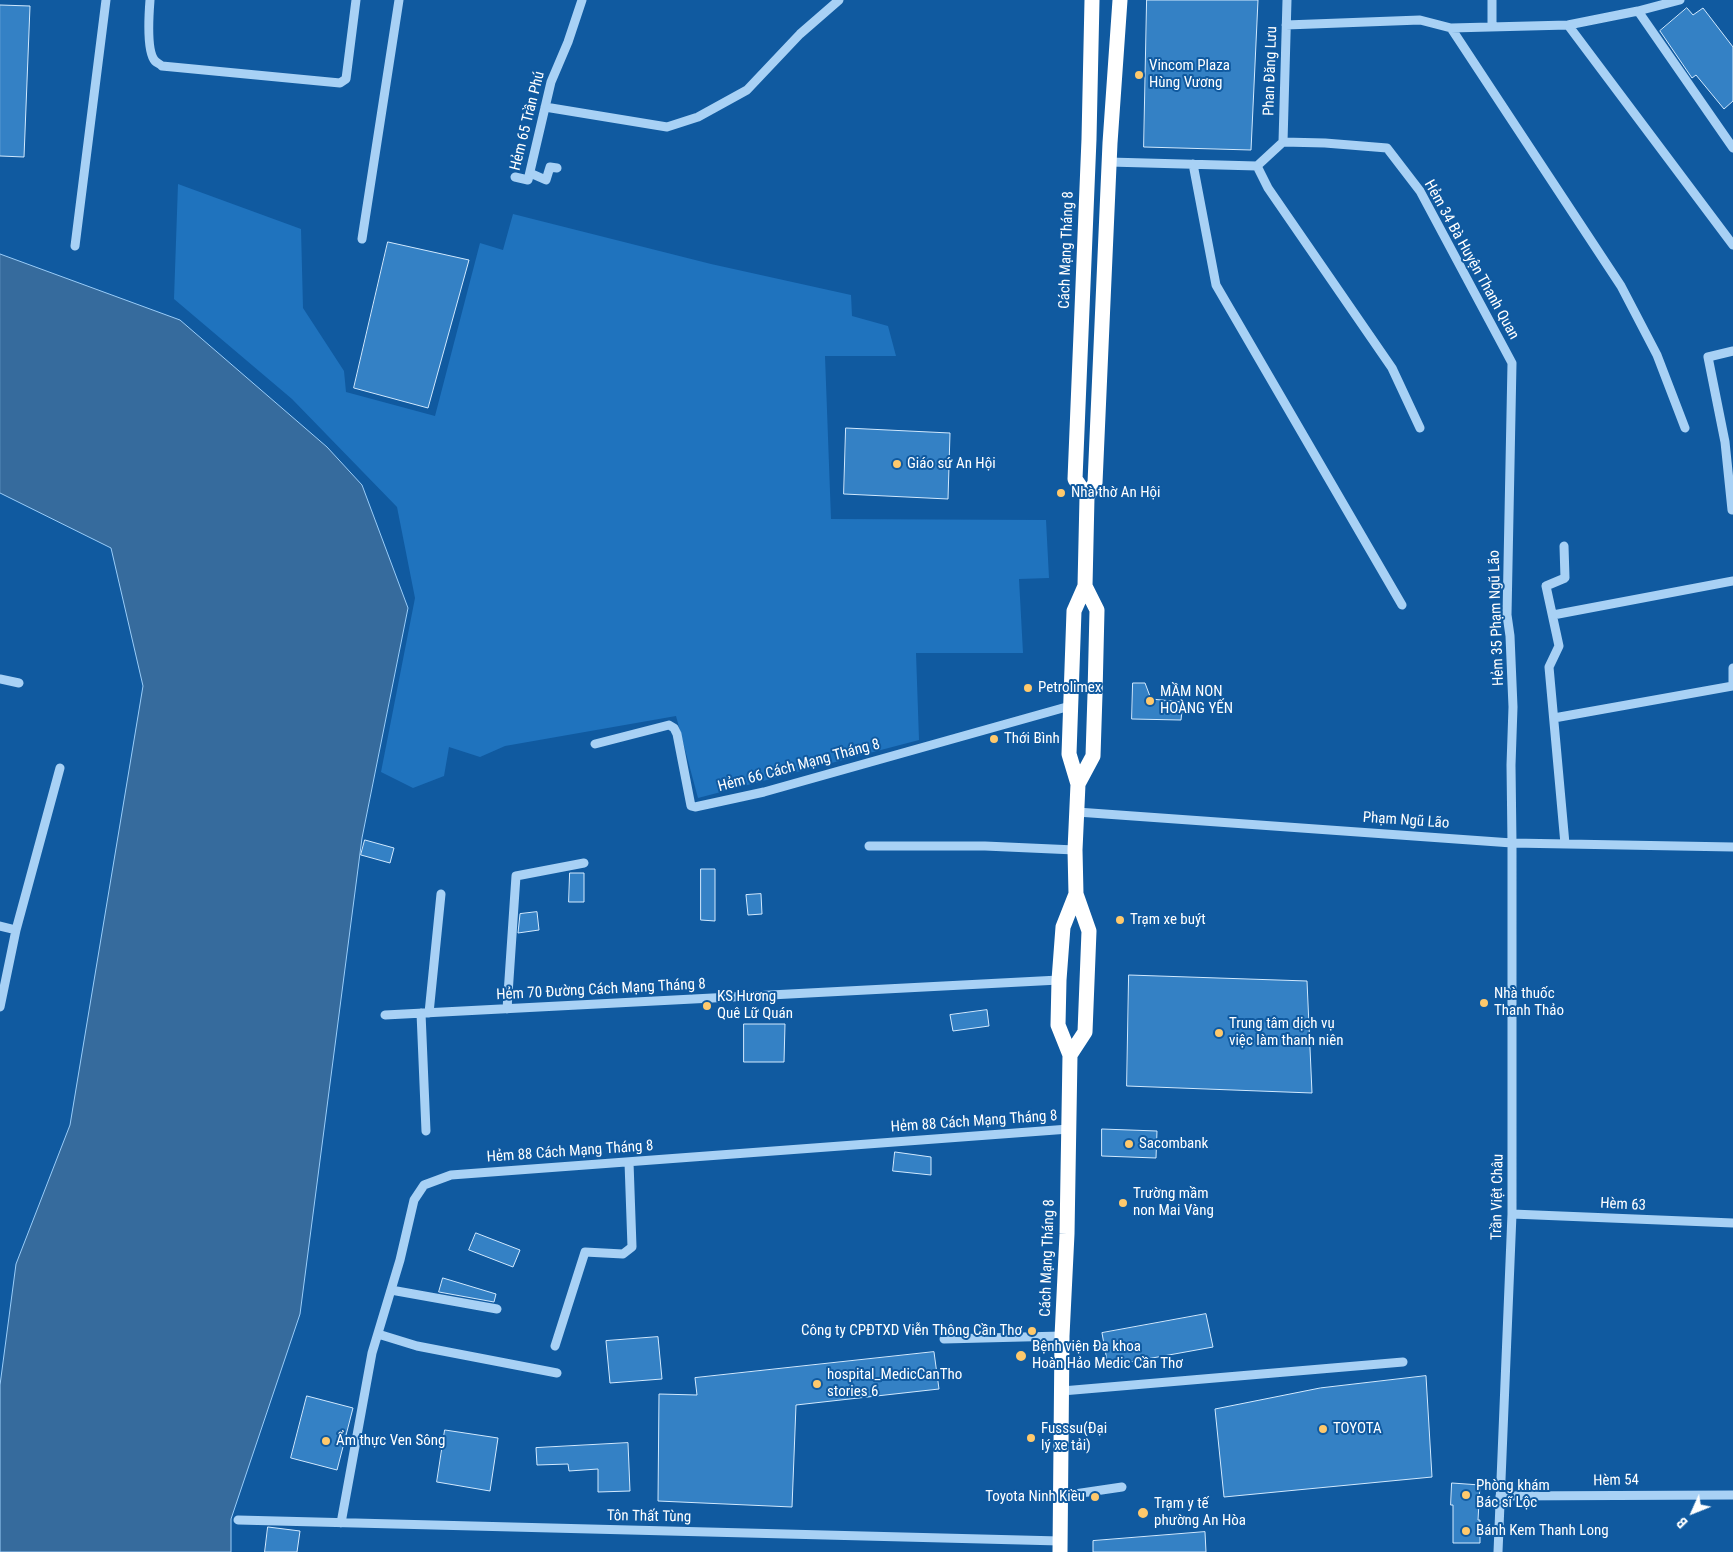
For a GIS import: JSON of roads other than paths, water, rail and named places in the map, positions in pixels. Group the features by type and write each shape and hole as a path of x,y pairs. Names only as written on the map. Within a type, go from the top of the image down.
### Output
{"highway":[{"name":"Cách Mạng Tháng 8","path":"1087,497 1075,479 1089,139 1092,0"},
{"name":"Cách Mạng Tháng 8","path":"1070,1055 1085,1032 1089,940 1089,931 1076,894 1075,850 1078,784 1069,754 1074,611 1085,586 1087,497 1095,483 1109,162 1120,0"},
{"name":"Cách Mạng Tháng 8","path":"1078,784 1092,756 1095,694 1097,610 1085,586"},
{"name":"Cách Mạng Tháng 8","path":"1060,1546 1062,1336 1067,1234 1070,1055 1058,1025 1059,980 1064,927 1076,894"}],"street":[{"path":"75,246 106,0"},
{"path":"150,0 148,33 151,53 155,61 162,66 340,83 346,79 356,0"},
{"path":"362,239 399,0"},
{"name":"Hẻm 65 Trần Phú","path":"515,177 528,180 551,82 568,42 582,0"},
{"path":"545,107 667,127 698,117 747,90 800,34 839,0"},
{"name":"Phan Đăng Lưu","path":"1283,142 1287,0"},
{"path":"1492,0 1492,27"},
{"path":"1286,25 1420,20 1451,28 1568,25 1638,11 1680,0"},
{"path":"1638,11 1733,148"},
{"path":"1568,25 1733,244"},
{"path":"1451,28 1621,286 1657,355 1685,428"},
{"path":"1109,162 1257,166 1283,142"},
{"name":"Hẻm 34 Bà Huyện Thanh Quan","path":"1283,142 1386,148 1420,191 1512,363"},
{"path":"1193,164 1216,285 1402,605"},
{"path":"1257,166 1268,188 1392,368 1420,428"},
{"path":"530,173 546,180 550,167 557,168"},
{"path":"1732,510 1725,442 1708,357 1733,351"},
{"name":"Hẻm 35 Phạm Ngũ Lão","path":"1512,363 1507,614 1510,636 1513,707 1511,765 1512,843"},
{"path":"1564,546 1565,578 1546,586 1559,646 1549,667 1565,844"},
{"path":"1553,615 1733,581"},
{"path":"1554,718 1733,686 1733,668"},
{"path":"0,679 19,683"},
{"name":"Hẻm 66 Cách Mạng Tháng 8","path":"595,744 669,725 674,728 678,734 691,806 695,807 764,792 1070,706"},
{"path":"0,1007 16,930 60,768"},
{"name":"Phạm Ngũ Lão","path":"1077,812 1512,843 1733,847"},
{"name":"Trần Việt Châu","path":"1498,1552 1512,1214 1512,843"},
{"path":"869,846 985,846 1075,850"},
{"path":"507,1009 516,876 584,863"},
{"path":"426,1131 425,1013 441,894"},
{"path":"0,926 16,930"},
{"name":"Hẻm 70 Đường Cách Mạng Tháng 8","path":"385,1015 1059,980"},
{"name":"Hẻm 88 Cách Mạng Tháng 8","path":"341,1523 372,1353 400,1260 414,1200 424,1185 451,1175 1069,1129"},
{"path":"555,1346 586,1252 623,1254 632,1247 629,1162"},
{"name":"Hèm 63","path":"1512,1214 1733,1224"},
{"path":"391,1290 497,1309"},
{"path":"378,1334 417,1346 557,1373"},
{"path":"944,1339 1062,1336"},
{"path":"1062,1391 1403,1362"},
{"path":"1061,1496 1122,1487"},
{"name":"Hèm 54","path":"1500,1496 1733,1495"},
{"name":"Tôn Thất Tùng","path":"238,1520 1060,1546"}],"place":[{"name":"Vincom Plaza Hùng Vương","path":"1139,75"},
{"name":"Giáo sứ An Hội","path":"897,464"},
{"name":"Nhà thờ An Hội","path":"1061,493"},
{"name":"Petrolimex","path":"1028,688"},
{"name":"MẦM NON HOÀNG YẾN","path":"1150,701"},
{"name":"Thới Bình","path":"994,739"},
{"name":"Trạm xe buýt","path":"1120,920"},
{"name":"Nhà thuốc Thanh Thảo","path":"1484,1003"},
{"name":"KS Hương Quê Lữ Quán","path":"707,1006"},
{"name":"Trung tâm dịch vụ việc làm thanh niên","path":"1219,1033"},
{"name":"Sacombank","path":"1129,1144"},
{"name":"Trường mầm non Mai Vàng","path":"1123,1203"},
{"name":"Công ty CPĐTXD Viễn Thông Cần Thơ","path":"1032,1331"},
{"name":"Bệnh viện Đa khoa Hoàn Hảo Medic Cần Thơ","path":"1021,1356"},
{"name":"hospital_MedicCanTho stories 6","path":"817,1384"},
{"name":"TOYOTA","path":"1323,1429"},
{"name":"Fusssu(Đại lý xe tải)","path":"1031,1438"},
{"name":"Ẩm thực Ven Sông","path":"326,1441"},
{"name":"Phòng khám Bác sĩ Lộc","path":"1466,1495"},
{"name":"Toyota Ninh Kiều","path":"1095,1497"},
{"name":"Trạm y tế phường An Hòa","path":"1143,1513"},
{"name":"Bánh Kem Thanh Long","path":"1466,1531"}]}
